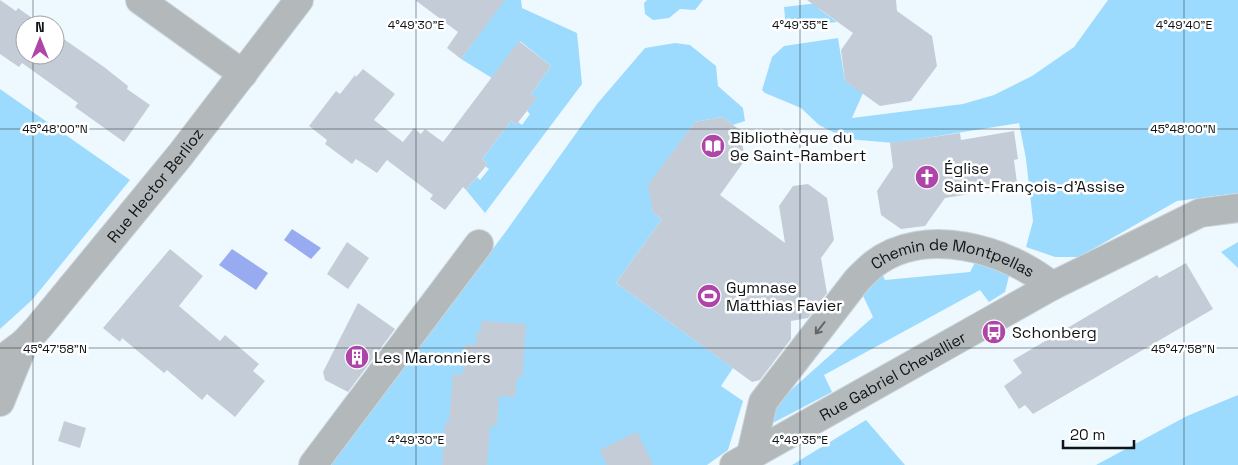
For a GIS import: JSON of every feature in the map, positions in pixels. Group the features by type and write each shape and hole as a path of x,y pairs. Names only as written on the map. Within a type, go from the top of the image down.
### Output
{"street":[{"path":"140,0 243,74"},
{"name":"Rue Hector Berlioz","path":"0,361 24,343 159,181 298,0"},
{"name":"Chemin de Montpellas","path":"742,460 763,402 857,280 874,264 902,250 944,244 968,246 1014,262 1036,273 1052,286 1200,213 1238,208"},
{"path":"313,465 479,244"},
{"name":"Rue Gabriel Chevallier","path":"742,460 1052,286"},
{"path":"0,402 24,343"}],"shaded area":[{"path":"504,0 521,0 522,8 577,33 582,84 485,213 466,190 477,177 480,180 489,169 485,166 487,163 482,159 511,121 516,125 518,122 522,125 530,114 527,111 536,98 531,94 551,66 520,41 492,78 461,59"},
{"path":"647,0 703,0 695,10 680,9 669,18 653,20 645,14 644,3"},
{"path":"1108,0 1238,0 1238,193 1177,201 1079,257 1055,257 1026,247 1033,221 1026,159 1019,123 894,143 847,139 819,125 801,108 762,90 772,57 784,46 838,38 845,81 863,93 852,118 963,104 994,95 1032,76 1074,47"},
{"path":"818,3 819,9 837,22 786,28 784,7"},
{"path":"675,43 690,45 716,66 718,86 743,108 745,121 733,125 722,117 695,122 649,185 653,213 662,219 616,283 733,368 721,386 743,401 728,450 707,465 330,465 507,230 597,104 645,48"},
{"path":"0,89 130,180 32,300 0,329"},
{"path":"292,229 321,248 311,259 284,240"},
{"path":"1238,242 1238,268 1221,252"},
{"path":"232,249 268,273 256,290 219,265"},
{"path":"979,255 1001,263 1009,276 1005,292 989,302 980,290 824,375 832,392 769,425 772,407 873,317 858,285 880,269 885,280 970,272"},
{"path":"1238,395 1238,465 1096,465 1187,416"},
{"path":"866,420 905,465 792,465"}],"building":[{"path":"0,0 16,11 18,8 28,15 15,15 15,64 0,54"},
{"path":"415,0 505,0 461,59 447,48 458,32"},
{"path":"807,0 896,0 897,11 932,36 937,66 911,101 880,106 845,81 841,50 853,33"},
{"path":"65,40 104,67 128,86 127,89 150,105 124,142 75,107 78,103 25,65 65,65"},
{"path":"519,41 551,66 531,94 537,98 516,125 511,121 482,159 487,163 486,166 466,190 463,187 445,210 430,199 433,195 387,160 377,173 356,159 352,164 325,144 327,140 309,126 336,91 340,94 355,75 356,77 363,69 395,94 374,120 403,142 414,128 421,134 425,129 443,142"},
{"path":"722,117 740,130 745,160 720,195 785,243 779,206 793,186 808,184 827,198 834,240 821,258 827,293 808,318 791,321 791,339 760,380 752,382 616,283 662,219 653,213 648,185 695,122"},
{"name":"Église Saint-François-d'Assise","path":"1014,131 1018,159 1014,160 1017,183 969,190 970,194 945,198 925,226 901,229 881,215 877,191 893,167 890,143 960,133 961,140"},
{"path":"347,242 369,258 348,289 327,274"},
{"path":"170,249 203,276 179,306 220,341 225,335 259,364 253,371 265,381 235,417 207,394 202,400 167,370 164,373 122,338 120,342 103,328"},
{"path":"1186,263 1213,309 1033,414 1025,405 1019,409 1004,386 1022,373 1013,360 1157,275 1159,278"},
{"name":"Les Maronniers","path":"358,303 395,329 348,392 325,380 323,372"},
{"path":"481,321 526,324 522,378 517,377 515,397 499,396 497,426 490,426 487,465 442,465 445,422 449,423 453,374 463,375 465,344 476,345 477,331 481,331"},
{"path":"64,421 86,428 80,448 58,441"},
{"path":"637,432 653,465 607,465 600,450"}],"place":[{"name":"Bibliothèque du 9e Saint-Rambert","path":"713,146"},
{"name":"Église Saint-François-d'Assise","path":"927,177"},
{"name":"Gymnase Matthias Favier","path":"709,296"},
{"name":"Schonberg","path":"994,332"},
{"name":"Les Maronniers","path":"357,357"}]}
